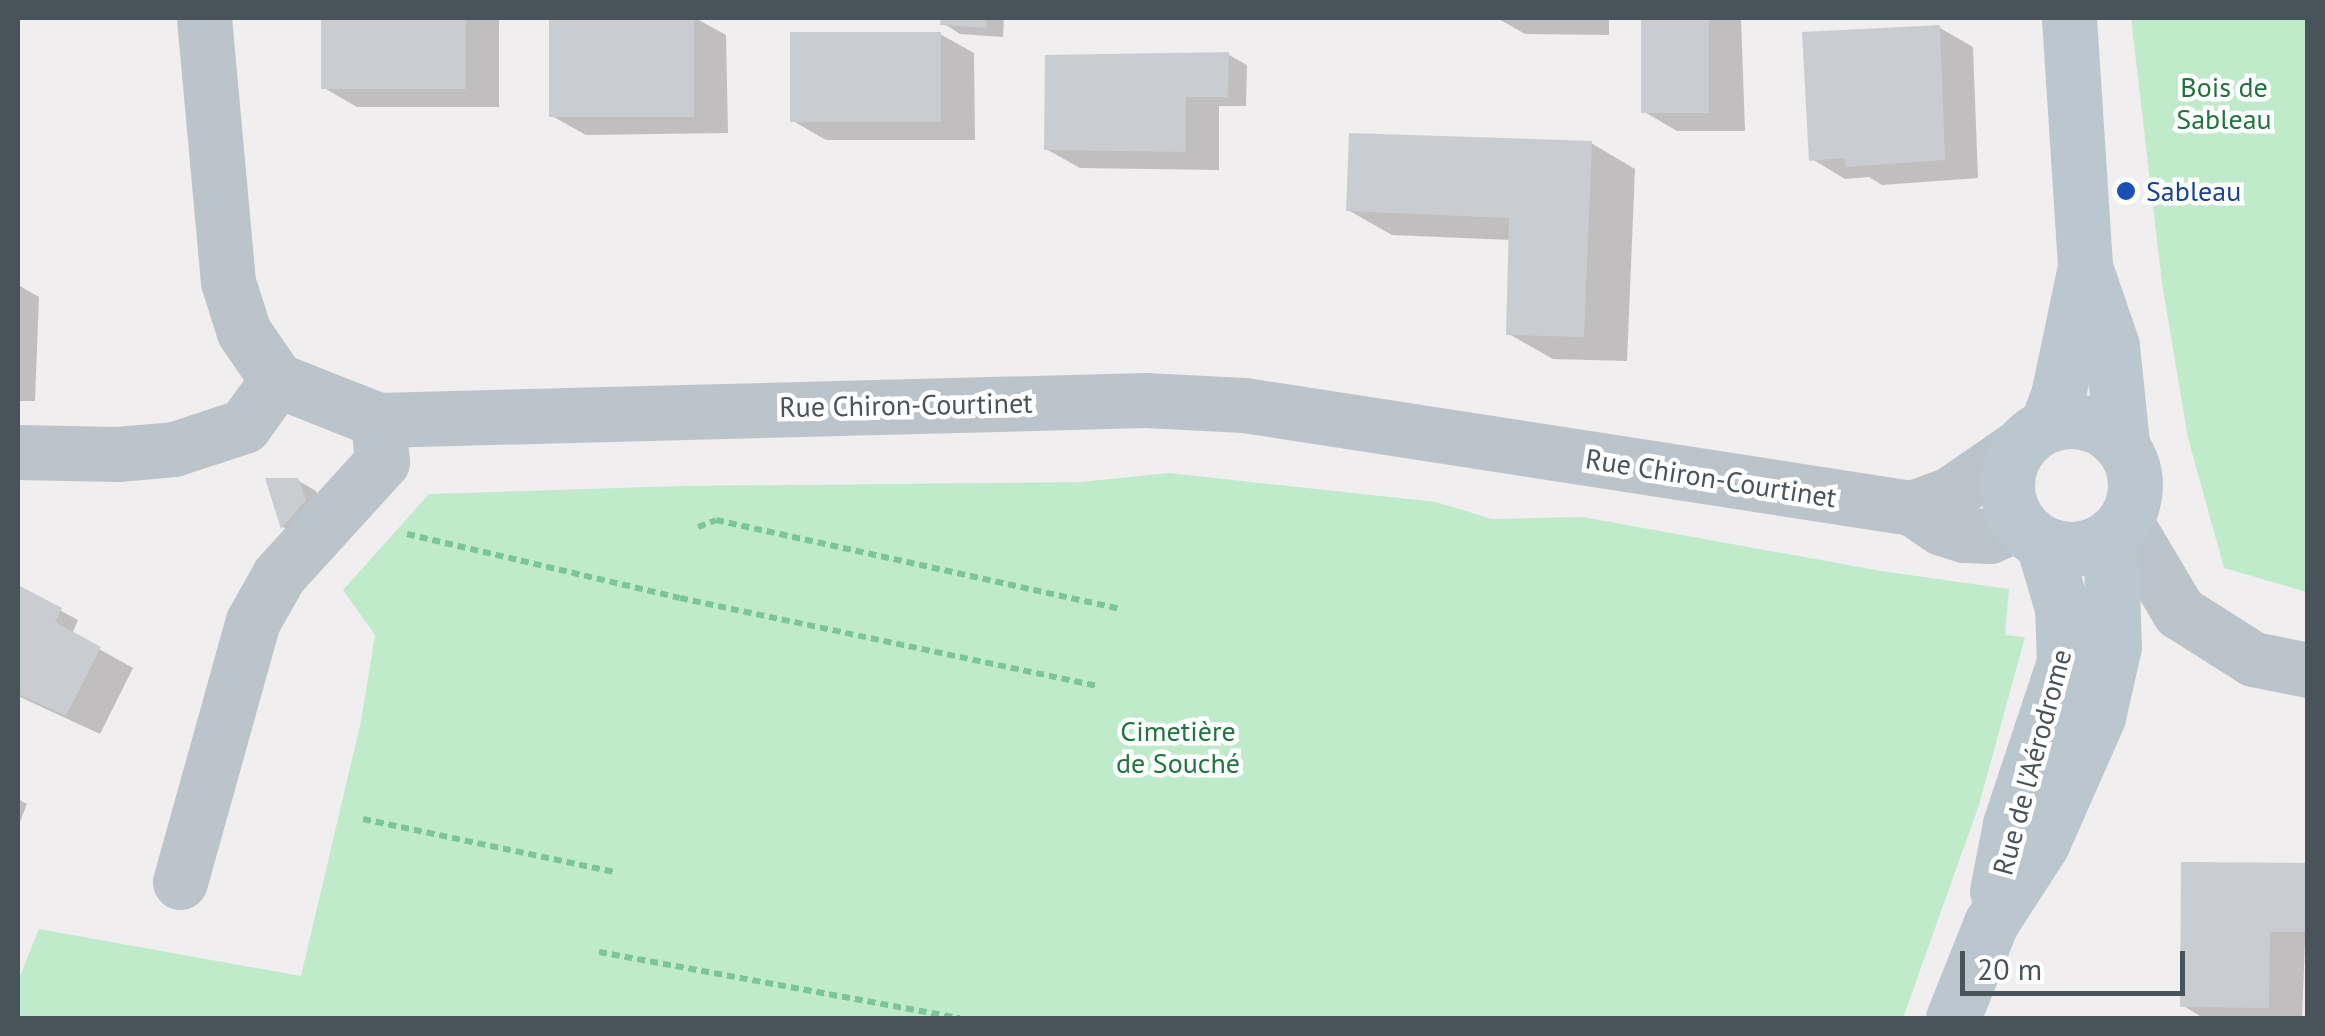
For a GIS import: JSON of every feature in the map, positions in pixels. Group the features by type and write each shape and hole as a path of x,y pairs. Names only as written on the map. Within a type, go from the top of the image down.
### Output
{"street":[{"path":"18,452 118,454 174,450 244,426 277,380 244,332 228,282 204,18"},
{"path":"2069,18 2085,267 2112,346 2122,444 2137,482 2118,529 2078,549 2031,533 2006,486 2058,395 2085,267"},
{"name":"Rue Chiron-Courtinet","path":"277,380 378,420 1145,400 1244,405 1912,508 1942,528 1964,535 2031,533"},
{"path":"180,882 254,620 280,575 382,462 378,420"},
{"path":"1912,508 1950,494 2032,436 2087,422 2122,444"},
{"path":"2118,529 2179,612 2253,659 2308,670"},
{"name":"Rue de l'Aérodrome","path":"1953,1018 1992,923 2042,844 2098,717 2114,646 2118,529"},
{"name":"Rue de l'Aérodrome","path":"1992,923 2010,824 2064,662 2062,608 2031,533"}],"path":[{"path":"698,527 716,520 1116,608"},
{"path":"408,534 680,598 1099,686"},
{"path":"363,819 615,872"},
{"path":"600,952 960,1018"}],"green space":[{"name":"Bois de Sableau","path":"2131,18 2307,18 2307,592 2224,568 2188,438 2162,283"},
{"name":"Cimetière de Souché","path":"1169,473 1436,502 1492,519 1583,517 1881,571 2009,589 2005,635 2025,637 1979,805 1903,1018 18,1018 18,981 39,929 301,976 361,721 375,635 343,590 429,494 680,486 1081,482"}],"building":[{"path":"321,18 466,18 466,89 321,89"},
{"path":"549,18 694,18 694,117 549,117"},
{"path":"941,18 986,18 986,28 940,25"},
{"path":"1641,18 1709,18 1709,113 1641,113"},
{"path":"1940,25 1945,160 1846,167 1844,158 1809,161 1802,32"},
{"path":"790,32 941,32 941,122 790,122"},
{"path":"1229,52 1228,97 1186,97 1186,152 1044,150 1045,55"},
{"path":"1349,133 1592,141 1584,337 1506,335 1509,218 1346,211"},
{"path":"265,478 298,478 306,500 281,529"},
{"path":"18,585 62,608 55,622 101,647 66,716 18,694"},
{"path":"2181,862 2308,863 2308,932 2270,932 2269,1008 2180,1007"}],"place":[{"name":"Sableau","path":"2126,191"}]}
